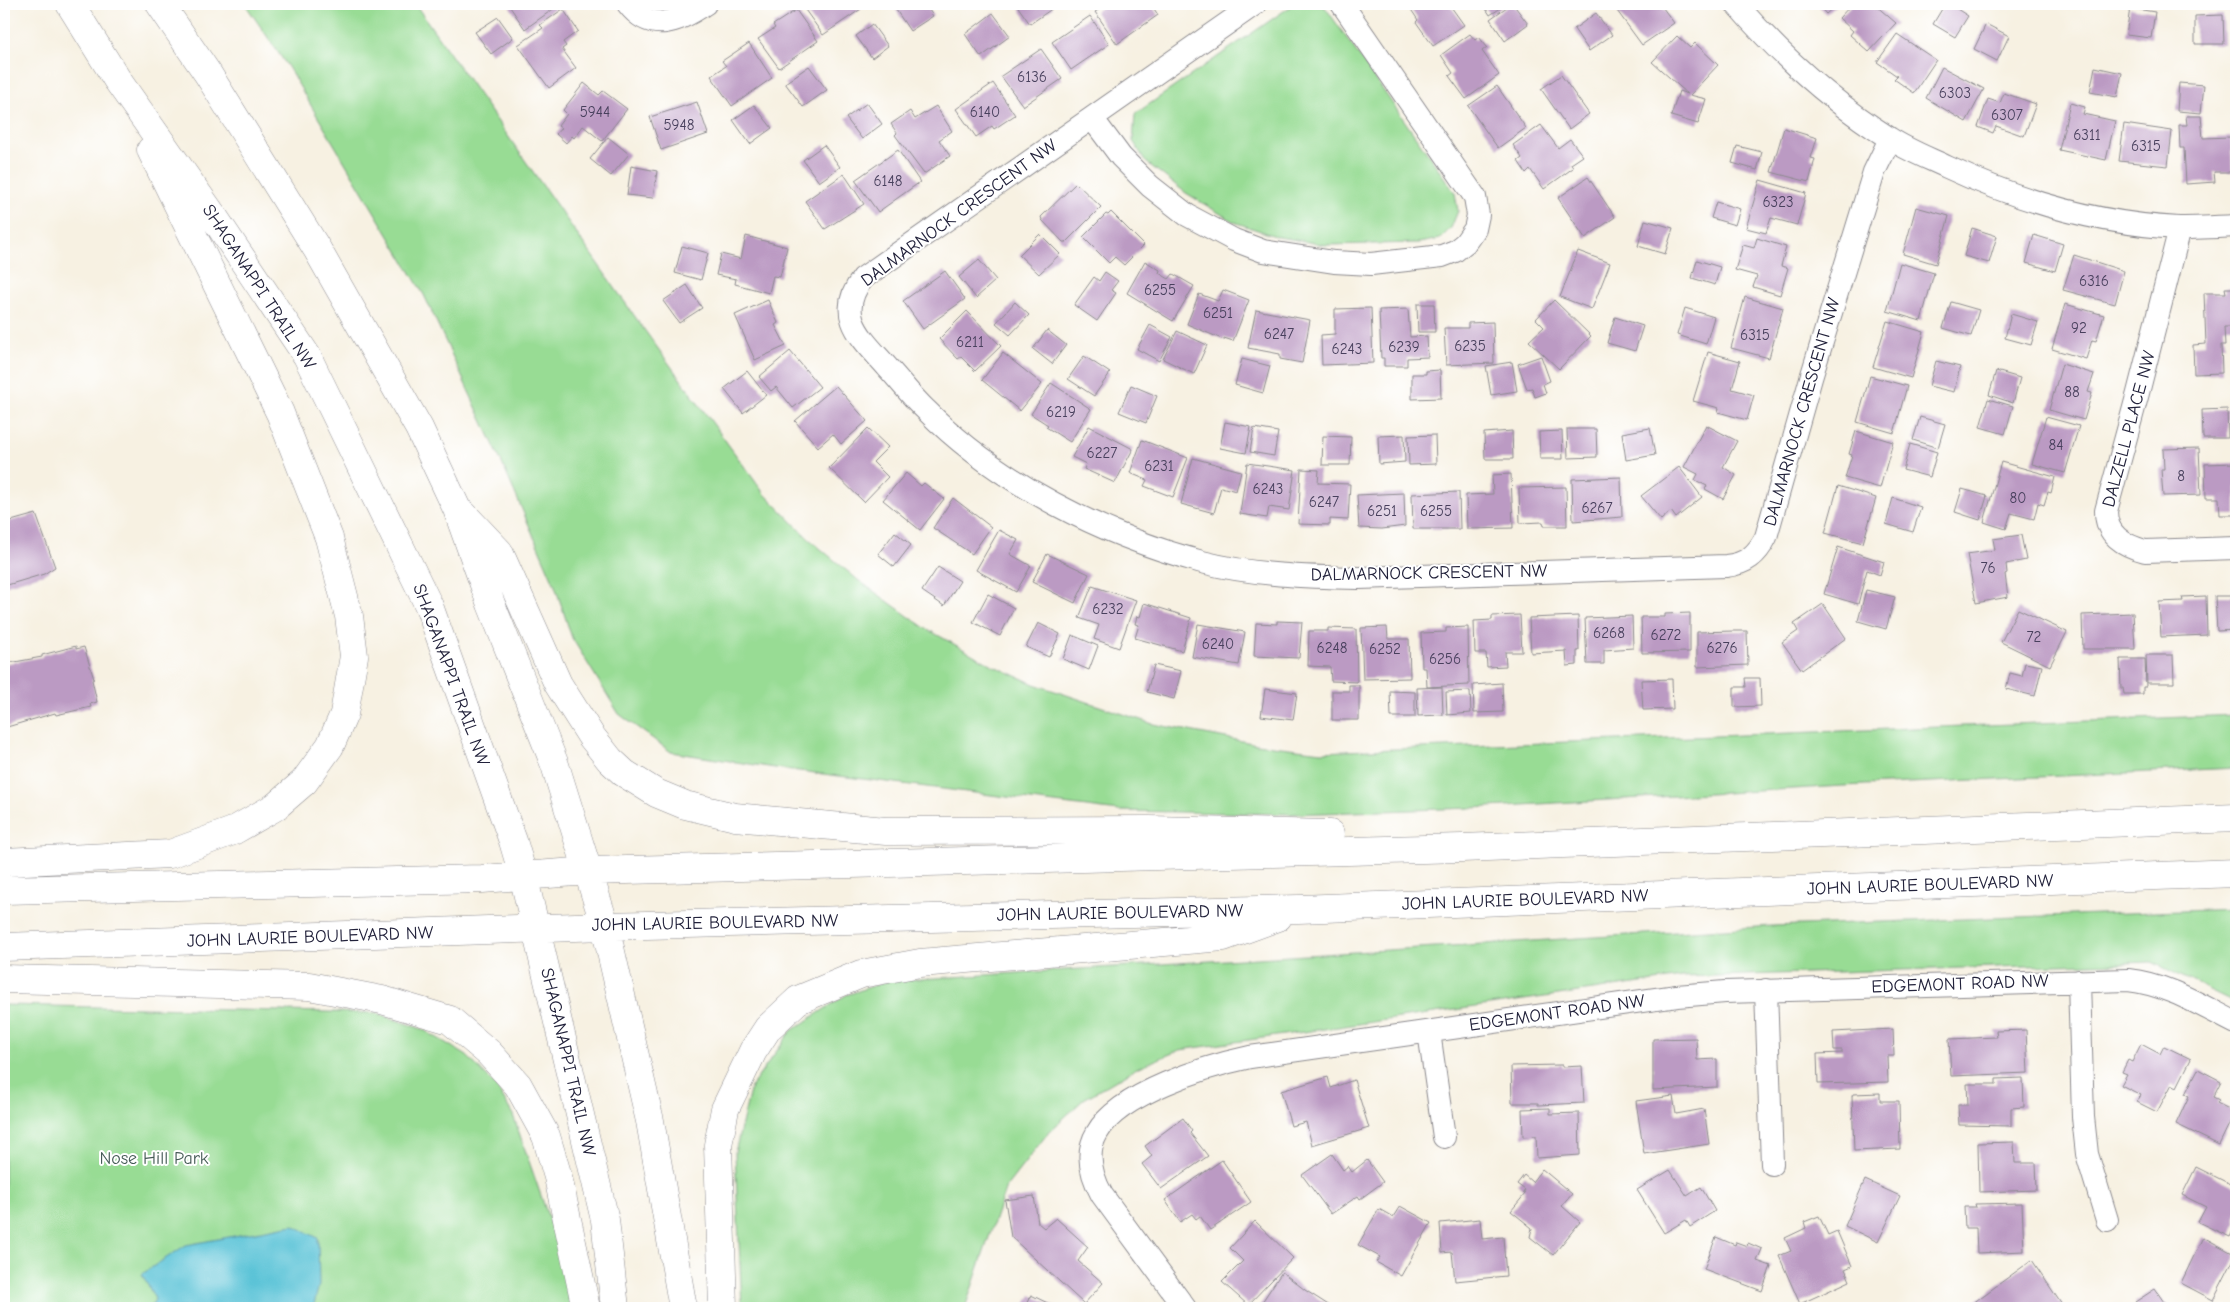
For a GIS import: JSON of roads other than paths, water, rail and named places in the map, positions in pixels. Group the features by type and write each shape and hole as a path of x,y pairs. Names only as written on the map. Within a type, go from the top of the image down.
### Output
{"main road":[{"name":"SHAGANAPPI TRAIL NW","path":"70,4 118,81 214,216 307,356 429,606 513,841 523,876 605,1220 615,1308"},
{"path":"160,4 208,74 318,249 419,428 457,509 491,604 555,765 605,926 650,1121 683,1308"},
{"path":"4,862 170,854 233,831 275,807 304,782 330,746 344,714 354,656 349,616 329,538 280,413 118,81"},
{"path":"457,509 499,552 558,684 591,736 610,760 624,773 656,793 685,805 735,817 886,831 1149,830 1405,836 1462,848"},
{"path":"4,890 482,879 589,871 1462,848 2236,818"},
{"name":"JOHN LAURIE BOULEVARD NW","path":"4,947 536,928 1299,909 2236,873"},
{"path":"724,1308 718,1145 725,1109 753,1051 768,1028 798,1000 861,974 920,964 1223,937 1299,909"},
{"path":"4,979 309,986 382,1000 450,1020 489,1053 518,1084 546,1136 558,1177 586,1308"}],"street":[{"path":"628,4 637,14 648,20 665,23 687,16 705,4"},
{"name":"DALMARNOCK CRESCENT NW","path":"1255,4 863,278 854,292 850,303 852,320 857,332 926,411 978,454 1022,485 1072,512 1130,539 1203,562 1249,570 1314,577 1360,578 1726,566 1742,563 1752,558 1766,537 1811,378 1874,172 1890,139"},
{"path":"1092,118 1121,157 1150,186 1187,215 1234,240 1263,251 1334,262 1371,264 1442,256 1455,251 1465,243 1475,229 1478,215 1476,198 1342,4"},
{"path":"1736,4 1793,64 1837,100 1890,139 1993,188 2072,212 2138,224 2180,228 2236,226"},
{"name":"DALZELL PLACE NW","path":"2180,228 2106,511 2106,519 2116,538 2132,548 2144,551 2236,548"},
{"path":"2079,981 2083,1117 2087,1154 2107,1220"},
{"name":"EDGEMONT ROAD NW","path":"1178,1305 1093,1179 1090,1163 1092,1145 1097,1133 1105,1122 1127,1105 1164,1084 1218,1064 1250,1057 1677,996 1766,990 2079,981 2146,982 2168,989 2236,1023"},
{"path":"1766,990 1772,1164"},
{"path":"1429,1032 1444,1136"}],"water":[{"path":"293,1225 318,1238 319,1285 313,1308 151,1308 155,1299 142,1274 186,1245"}],"park label":[{"name":"Nose Hill Park","path":"154,1158"}]}
